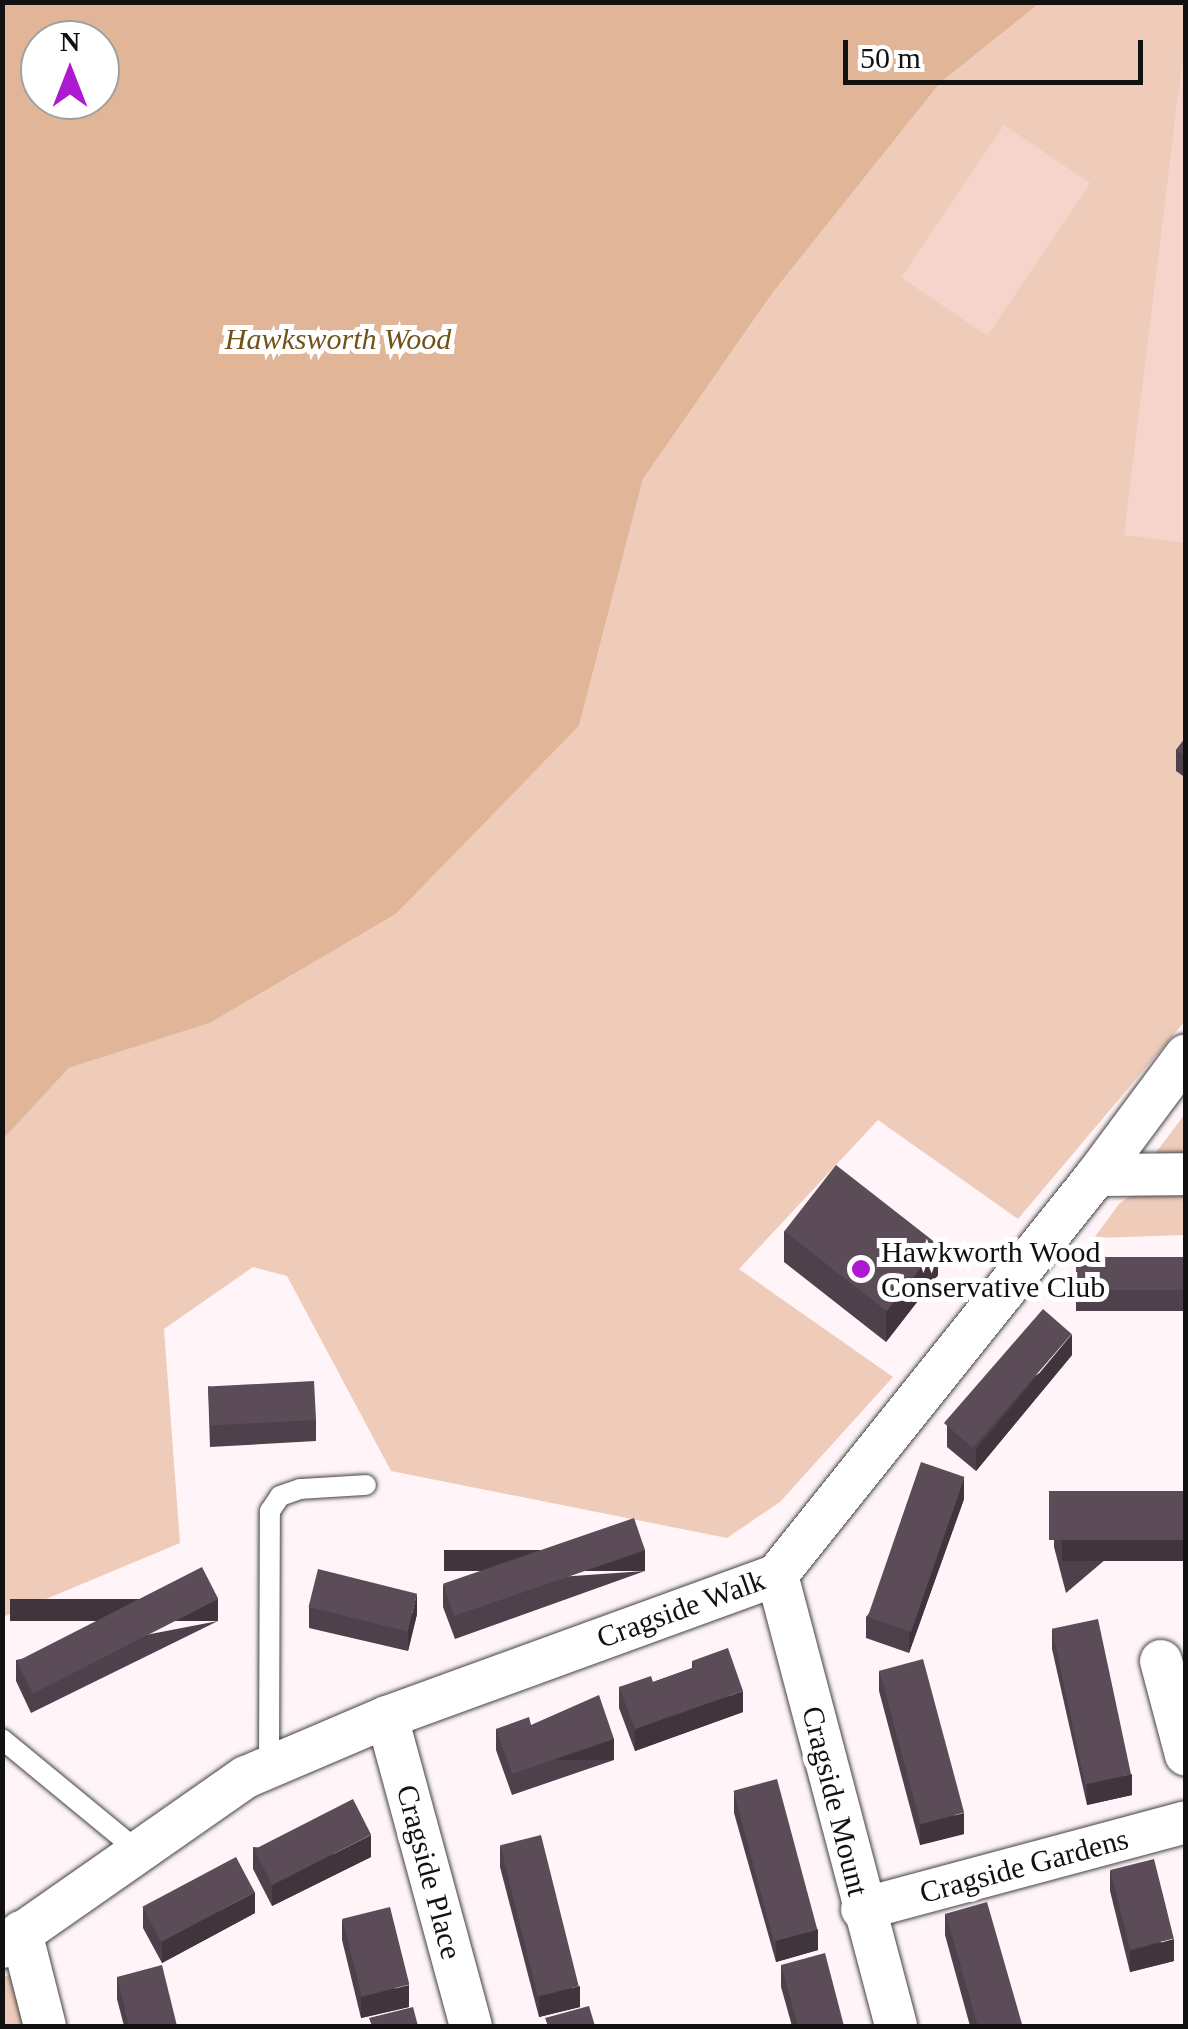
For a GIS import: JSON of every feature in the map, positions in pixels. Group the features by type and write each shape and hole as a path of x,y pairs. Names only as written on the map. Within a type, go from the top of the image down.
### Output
{"street":[{"name":"Cragside Walk","path":"12,1939 246,1777 387,1717 777,1574 1097,1174 1186,1055"},
{"path":"1097,1174 1186,1174"},
{"name":"Cragside Mount","path":"777,1574 862,1909 896,2026"},
{"path":"1161,1661 1186,1755"},
{"name":"Cragside Place","path":"387,1717 470,2026"},
{"name":"Cragside Gardens","path":"862,1909 1186,1822"},
{"path":"12,1939 45,2026"}],"lane":[{"path":"269,1767 270,1511 280,1496 300,1488 366,1485"},
{"path":"2,1740 139,1852"}],"shaded area":[{"path":"1040,3 1185,3 1185,1021 1018,1219 878,1120 739,1269 893,1377 780,1502 727,1538 391,1471 287,1276 253,1267 164,1329 180,1543 3,1617 2,1139 69,1068 210,1023 396,914 579,726 643,479 774,291 940,83"},
{"path":"1185,39 1186,543 1124,535"},
{"path":"1004,125 1090,183 987,336 901,278"},
{"path":"1185,1114 1185,1154 1154,1155"},
{"path":"1137,1191 1185,1191 1185,1235 1094,1238 1119,1204"},
{"path":"10,1975 23,1981 36,2026 3,2026 3,1977"}],"green space":[{"name":"Hawksworth Wood","path":"3,2 1040,3 940,83 774,291 643,479 579,726 396,914 210,1023 69,1068 3,1139"}],"building":[{"path":"1186,737 1186,757 1176,750"},
{"name":"Hawkworth Wood Conservative Club","path":"836,1165 938,1245 887,1311 784,1231"},
{"path":"1076,1257 1186,1257 1186,1290 1076,1290"},
{"path":"1043,1309 1072,1334 973,1448 944,1423"},
{"path":"314,1381 316,1420 210,1425 208,1387"},
{"path":"921,1462 964,1477 911,1632 868,1617"},
{"path":"1049,1491 1186,1491 1186,1540 1049,1540"},
{"path":"634,1518 645,1550 454,1616 443,1584"},
{"path":"202,1567 218,1599 33,1694 17,1661"},
{"path":"318,1569 417,1594 408,1632 309,1607"},
{"path":"1098,1619 1131,1775 1085,1784 1052,1629"},
{"path":"728,1648 743,1691 635,1729 619,1687 651,1676 653,1682 695,1667 692,1661"},
{"path":"923,1659 964,1813 921,1824 880,1671"},
{"path":"599,1695 614,1739 512,1774 496,1729 529,1717 531,1725"},
{"path":"777,1779 817,1930 774,1941 734,1791"},
{"path":"353,1799 371,1835 272,1885 254,1849"},
{"path":"541,1835 579,1986 538,1997 500,1845"},
{"path":"236,1857 255,1892 161,1942 142,1907"},
{"path":"1154,1859 1174,1939 1130,1949 1110,1870"},
{"path":"987,1902 1023,2026 978,2026 946,1914"},
{"path":"390,1907 409,1985 362,1996 342,1919"},
{"path":"825,1953 844,2026 798,2026 781,1965"},
{"path":"162,1965 177,2026 129,2026 117,1977"},
{"path":"589,2006 595,2026 548,2026 545,2018"},
{"path":"413,2007 418,2026 372,2026 369,2018"}],"place":[{"name":"Hawkworth Wood Conservative Club","path":"861,1269"}]}
